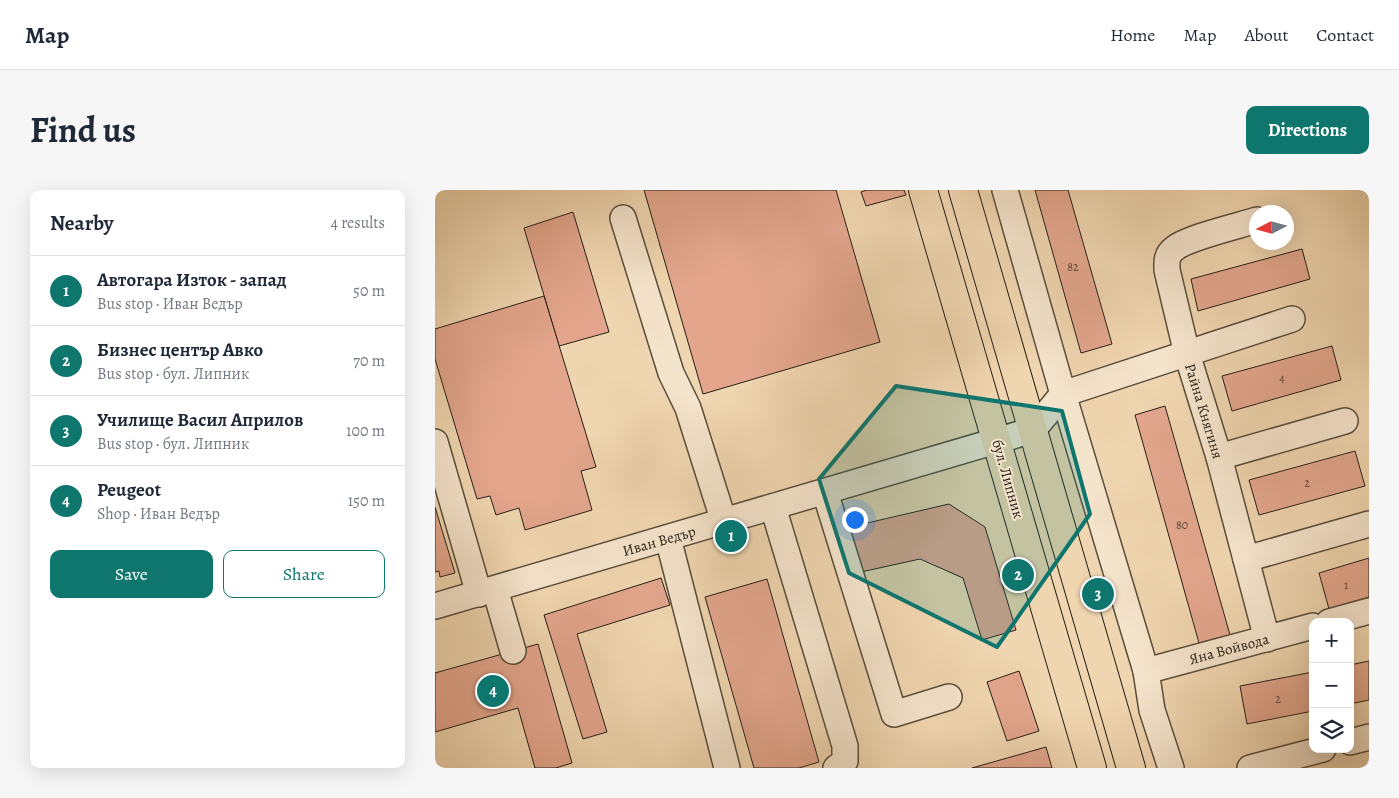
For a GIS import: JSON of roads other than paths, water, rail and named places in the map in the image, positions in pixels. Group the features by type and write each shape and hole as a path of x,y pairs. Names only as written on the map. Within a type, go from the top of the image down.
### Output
{"main road":[{"name":"бул. Липник","path":"923,190 1092,768"},
{"path":"963,190 1131,768"}],"street":[{"path":"1005,190 1063,394 1146,671 1152,710 1171,768"},
{"path":"623,218 671,373 688,408 724,522"},
{"path":"1249,223 1184,243 1173,249 1167,258 1167,270 1187,354 1292,319"},
{"name":"Райна Княгиня","path":"1063,394 1187,354 1219,458 1267,639"},
{"path":"1033,430 1063,394"},
{"path":"1219,458 1345,421"},
{"name":"Иван Ведър","path":"435,606 1033,430"},
{"path":"435,442 487,591 513,651"},
{"path":"825,492 894,714 949,697"},
{"path":"773,508 845,746 845,761 835,768"},
{"path":"1246,559 1369,524"},
{"path":"668,538 727,768"},
{"path":"1344,618 1369,611"},
{"name":"Яна Войвода","path":"1146,671 1309,627"},
{"path":"1354,741 1369,737"},
{"path":"1250,768 1309,753"}],"place":[{"name":"Автогара Изток - запад","path":"731,536"},
{"name":"Бизнес център Авко","path":"1018,575"},
{"name":"Училище Васил Априлов","path":"1098,594"},
{"name":"Peugeot","path":"493,691"}]}
